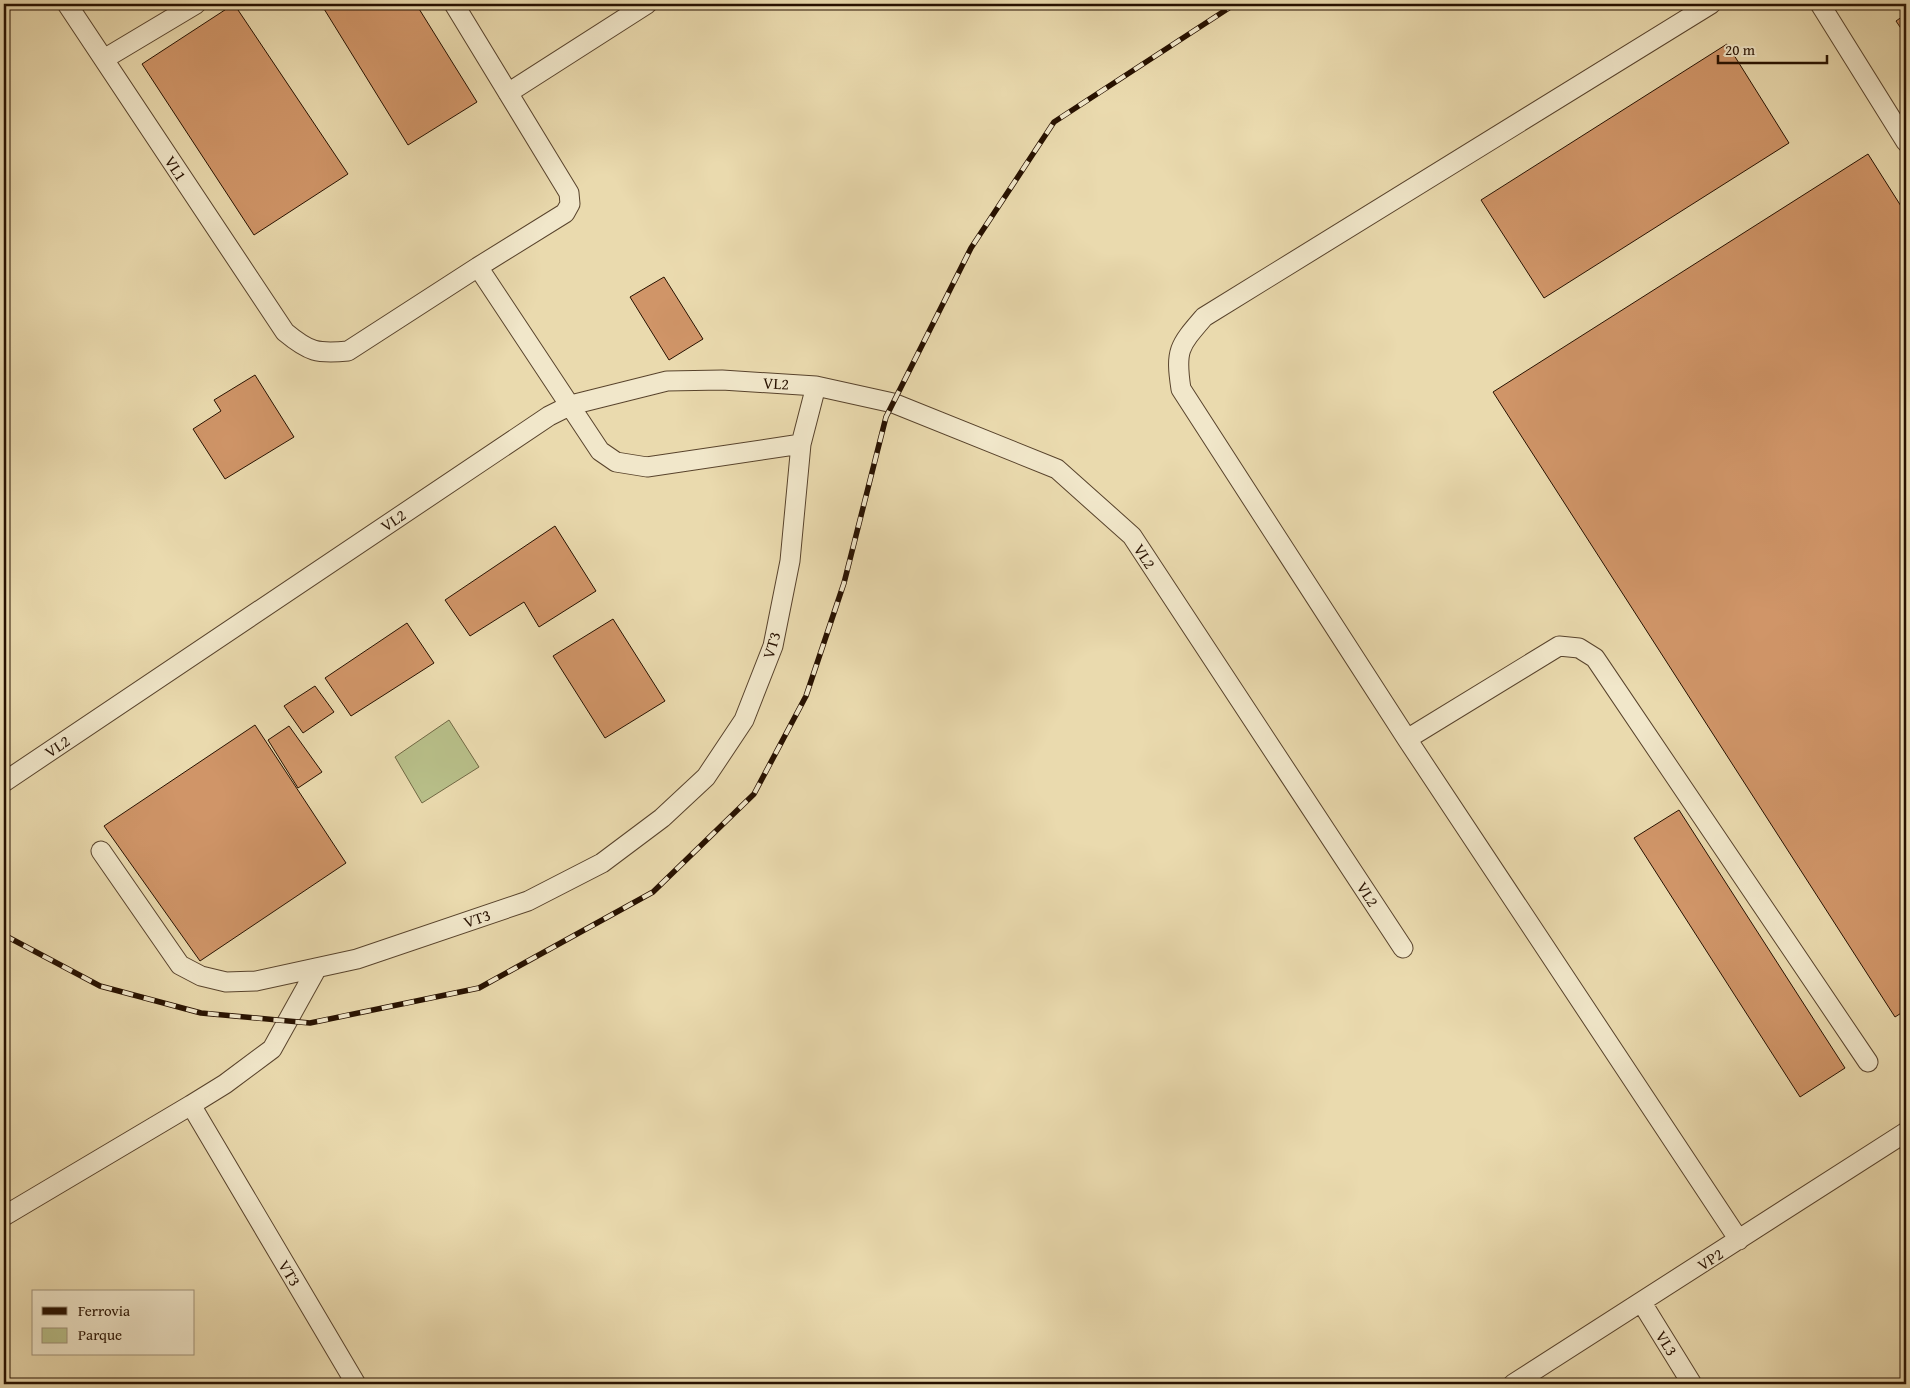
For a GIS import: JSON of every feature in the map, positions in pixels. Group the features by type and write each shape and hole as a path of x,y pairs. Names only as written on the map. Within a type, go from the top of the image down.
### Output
{"lane":[{"name":"VL1","path":"67,4 284,332 302,347 324,354 348,351 565,213 570,204 569,193 454,4"},
{"path":"104,59 196,4"},
{"path":"508,93 647,4"},
{"path":"1711,4 1204,317 1183,342 1177,364 1182,389 1407,739 1739,1240"},
{"path":"1820,4 1906,142"},
{"path":"478,267 600,451 616,462 646,467 801,444"},
{"name":"VL2","path":"4,782 549,416 571,405 667,381 722,380 816,386 893,403 1057,469 1132,536 1403,948"},
{"name":"VT3","path":"101,851 180,965 201,976 226,982 256,981 357,959 528,901 602,863 662,818 706,777 744,720 773,646 790,562 801,444 816,386"},
{"path":"1407,739 1559,646 1579,648 1595,658 1868,1062"},
{"path":"4,1216 225,1084 272,1049 317,968"},
{"name":"VT3","path":"191,1105 356,1384"},
{"name":"VP2","path":"1513,1384 1906,1132"},
{"name":"VL3","path":"1642,1303 1692,1384"}],"green space":[{"path":"449,720 479,767 422,803 395,757"}],"building":[{"path":"234,4 348,174 254,235 142,64"},
{"path":"321,4 416,4 477,102 408,145"},
{"path":"1906,14 1906,36 1896,21"},
{"path":"1727,44 1789,143 1544,298 1481,200"},
{"path":"1868,154 1906,214 1906,1010 1895,1017 1493,392"},
{"path":"664,277 703,339 669,360 630,297"},
{"path":"255,375 294,437 225,479 193,429 221,411 214,400"},
{"path":"555,526 596,591 539,627 524,602 470,636 445,600"},
{"path":"613,619 665,701 605,738 553,656"},
{"path":"407,623 434,663 351,716 325,678"},
{"path":"315,686 334,712 303,733 284,706"},
{"path":"255,725 346,863 200,961 104,826"},
{"path":"289,726 322,772 298,788 268,740"},
{"path":"1679,810 1845,1068 1800,1097 1634,838"}],"railway":[{"path":"4,935 100,986 201,1013 310,1023 479,988 653,892 754,794 806,696 844,583 886,417 971,248 1054,122 1235,4"}]}
